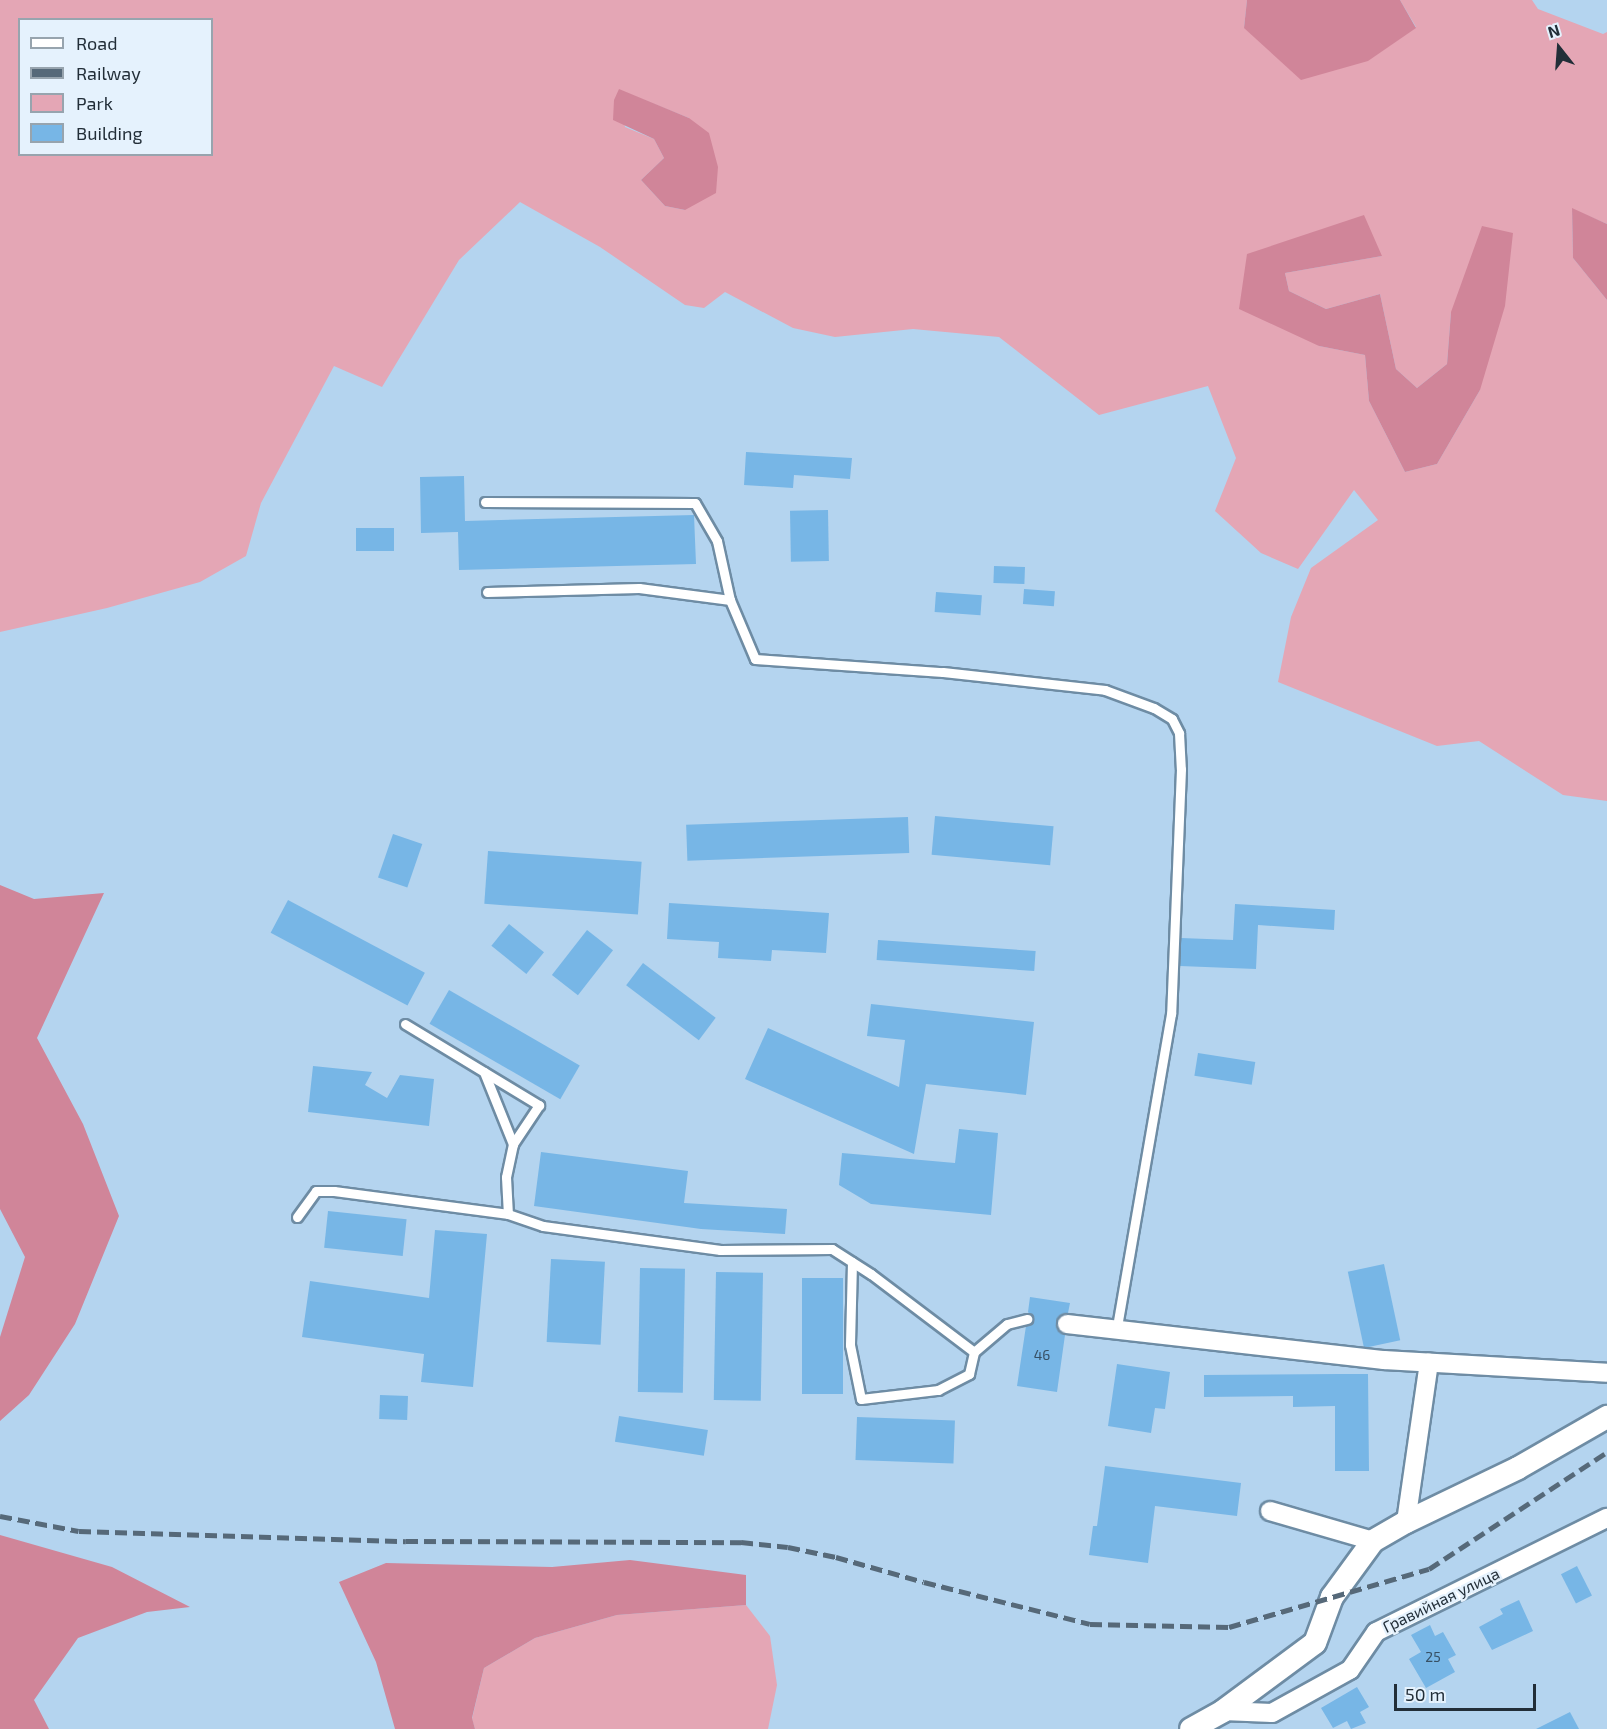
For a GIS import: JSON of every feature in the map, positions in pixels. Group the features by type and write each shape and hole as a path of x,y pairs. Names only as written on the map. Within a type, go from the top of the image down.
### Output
{"street":[{"path":"1067,1324 1384,1360 1607,1373"},
{"path":"1406,1522 1430,1363"},
{"path":"1191,1729 1223,1711 1315,1643 1332,1597 1373,1541 1406,1522 1518,1468 1607,1417"},
{"path":"1270,1511 1373,1541"},
{"name":"Гравийная улица","path":"1223,1711 1272,1713 1350,1670 1376,1632 1607,1518"}],"lane":[{"path":"485,502 695,503 717,541 730,600 754,659 943,672 1105,690 1154,708 1172,719 1179,733 1181,792 1171,1014 1117,1328"},
{"path":"487,592 639,588 730,600"},
{"path":"405,1024 540,1105 513,1144 506,1177 508,1214"},
{"path":"484,1072 513,1144"},
{"path":"297,1217 316,1191 334,1191 508,1214 543,1226 720,1250 832,1249 974,1352"},
{"path":"852,1262 850,1346 861,1400 938,1390 969,1374 974,1352 1006,1324 1027,1319"}],"green space":[{"path":"0,0 1247,0 1244,28 1416,27 1400,0 1532,0 1538,9 1603,34 1607,32 1607,224 1572,209 1573,258 1607,300 1607,801 1563,795 1479,741 1437,746 1278,682 1291,617 1311,568 1378,520 1354,490 1298,569 1261,553 1215,511 1236,458 1208,386 1099,415 999,337 913,329 835,337 793,328 725,292 704,308 685,305 600,247 520,202 459,260 382,387 334,366 261,503 246,556 200,582 107,608 0,632","holes":["619,90 689,118 685,210 665,206 641,180 664,158 654,139 625,127","1247,254 1382,256 1285,273 1289,291 1326,309 1380,294 1396,369 1417,388 1447,364 1451,312 1480,390 1437,464 1405,472 1369,401 1365,355 1319,346"]},
{"path":"746,1605 770,1636 777,1685 768,1729 475,1729 472,1719 484,1668 535,1638 617,1615"}],"shaded area":[{"path":"1247,0 1400,0 1416,28 1368,61 1301,80 1244,28"},
{"path":"619,89 689,118 709,133 718,167 716,193 685,210 665,206 641,180 664,158 654,139 613,120 614,100"},
{"path":"1572,208 1607,224 1607,300 1573,258"},
{"path":"1364,215 1382,256 1285,273 1289,291 1326,309 1380,294 1396,369 1417,388 1447,364 1451,312 1482,226 1513,233 1505,306 1480,390 1437,464 1405,472 1369,401 1365,355 1319,346 1239,309 1247,254"},
{"path":"0,885 34,899 104,893 37,1038 83,1124 119,1216 75,1324 29,1395 0,1421 0,1337 25,1257 0,1209"},
{"path":"0,1535 112,1567 190,1607 147,1612 78,1638 34,1700 49,1729 0,1729"},
{"path":"630,1560 746,1575 746,1605 617,1615 535,1638 484,1668 472,1718 475,1729 395,1729 376,1662 339,1582 386,1563 552,1567"}],"building":[{"path":"746,452 852,458 850,479 794,475 793,488 744,485"},
{"path":"464,476 465,521 694,515 696,564 459,570 458,532 421,533 420,477"},
{"path":"828,510 829,561 791,562 790,511"},
{"path":"356,528 394,528 394,551 356,551"},
{"path":"994,566 1025,567 1024,584 993,583"},
{"path":"1024,589 1055,591 1054,606 1023,604"},
{"path":"936,592 982,595 980,615 935,612"},
{"path":"935,816 1054,826 1050,865 932,855"},
{"path":"908,817 909,853 687,861 686,825"},
{"path":"393,834 422,844 407,888 378,877"},
{"path":"488,851 642,862 638,915 484,904"},
{"path":"288,900 425,973 407,1005 271,933"},
{"path":"669,903 829,913 826,953 772,950 771,961 718,958 719,942 667,939"},
{"path":"1235,904 1335,910 1334,930 1258,925 1256,969 1180,966 1181,938 1233,940"},
{"path":"509,924 544,952 526,974 491,946"},
{"path":"587,930 613,950 578,995 552,975"},
{"path":"878,940 1036,951 1034,971 877,960"},
{"path":"643,963 716,1018 699,1040 626,985"},
{"path":"449,990 580,1066 560,1099 430,1024"},
{"path":"871,1004 1034,1022 1026,1095 926,1084 914,1154 745,1079 768,1028 899,1087 905,1040 867,1036"},
{"path":"1198,1053 1255,1062 1252,1085 1194,1076"},
{"path":"313,1066 372,1072 365,1085 387,1098 400,1075 434,1079 429,1126 308,1112"},
{"path":"959,1129 998,1133 991,1215 871,1204 839,1185 842,1153 955,1163"},
{"path":"541,1152 688,1171 684,1203 787,1209 785,1234 701,1229 534,1206"},
{"path":"328,1211 407,1219 403,1256 324,1248"},
{"path":"435,1230 487,1234 473,1387 421,1382 424,1354 302,1337 310,1281 429,1298"},
{"path":"551,1259 605,1262 601,1345 547,1342"},
{"path":"1384,1264 1400,1340 1364,1348 1348,1272"},
{"path":"640,1268 685,1269 683,1393 638,1392"},
{"path":"716,1272 763,1273 761,1401 714,1400"},
{"path":"802,1278 843,1278 843,1394 802,1394"},
{"path":"1030,1297 1070,1303 1068,1313 1062,1314 1056,1322 1057,1329 1065,1335 1057,1392 1017,1386 1026,1326 1034,1320 1028,1312"},
{"path":"1117,1364 1170,1372 1165,1409 1155,1408 1151,1433 1108,1426"},
{"path":"1368,1374 1369,1471 1335,1471 1335,1406 1293,1407 1293,1396 1204,1397 1204,1375"},
{"path":"380,1395 408,1396 407,1420 379,1419"},
{"path":"619,1416 708,1430 704,1456 615,1442"},
{"path":"857,1417 955,1420 953,1463 855,1460"},
{"path":"1105,1466 1241,1483 1237,1516 1155,1506 1148,1563 1089,1555 1093,1526 1097,1526"},
{"path":"1577,1566 1592,1595 1576,1604 1561,1574"},
{"path":"1519,1600 1533,1631 1492,1650 1479,1627 1503,1614 1500,1609"},
{"path":"1430,1625 1435,1636 1443,1632 1456,1655 1448,1659 1455,1672 1426,1688 1409,1659 1421,1652 1411,1635"},
{"path":"1357,1687 1369,1707 1360,1712 1366,1723 1351,1729 1347,1721 1333,1728 1321,1708"},
{"path":"1570,1712 1579,1729 1536,1729"}],"railway":[{"path":"0,1516 79,1531 406,1541 741,1542 788,1547 836,1557 1090,1624 1229,1627 1429,1569 1607,1452"}]}
